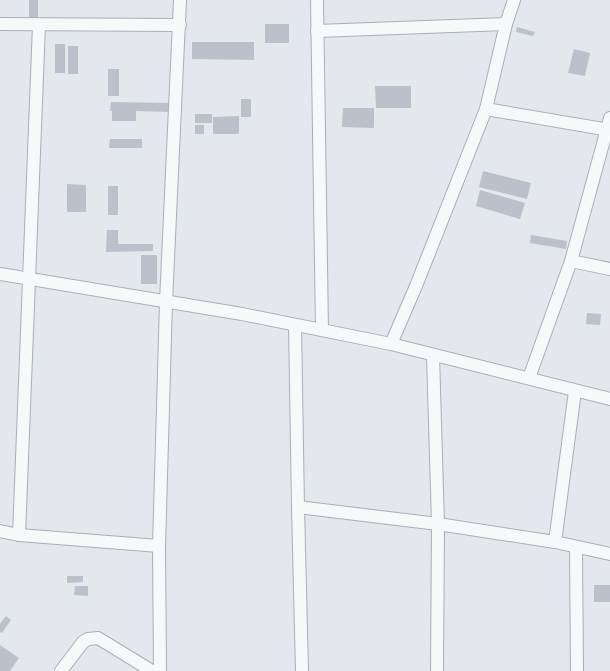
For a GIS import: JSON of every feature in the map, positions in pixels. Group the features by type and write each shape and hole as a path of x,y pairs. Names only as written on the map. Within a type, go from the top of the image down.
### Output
{"street":[{"path":"160,671 159,546 166,302 180,0"},
{"path":"317,0 322,330"},
{"path":"391,344 416,286 486,109 506,24 514,0"},
{"path":"0,24 180,25"},
{"path":"317,31 506,24"},
{"path":"19,535 39,25"},
{"path":"486,109 609,126 571,260 529,378"},
{"path":"571,260 610,268"},
{"path":"0,274 296,325 391,344 610,399"},
{"path":"296,325 302,671"},
{"path":"432,355 438,524 437,671"},
{"path":"555,542 575,391"},
{"path":"298,507 438,524 555,542 576,548 610,554"},
{"path":"0,531 19,535 159,546"},
{"path":"576,548 577,671"},
{"path":"61,671 84,642 92,638 98,638 152,671"}],"building":[{"path":"29,0 38,0 38,19 29,18"},
{"path":"265,24 289,24 289,43 265,43"},
{"path":"517,27 535,32 533,36 516,32"},
{"path":"192,42 254,42 254,60 192,59"},
{"path":"55,44 65,44 65,73 55,73"},
{"path":"68,46 78,46 78,74 68,74"},
{"path":"574,49 590,53 585,76 568,73"},
{"path":"108,69 119,69 119,96 108,96"},
{"path":"375,86 411,86 411,108 376,108"},
{"path":"241,99 251,99 251,117 241,117"},
{"path":"111,102 172,103 171,112 136,111 136,121 112,121 112,111 110,111"},
{"path":"343,108 374,108 374,128 342,127"},
{"path":"195,114 212,114 212,123 195,123"},
{"path":"239,116 239,134 213,134 213,117"},
{"path":"195,125 204,125 204,134 195,134"},
{"path":"110,139 142,139 142,148 109,148"},
{"path":"483,171 531,183 527,199 479,187"},
{"path":"67,184 86,185 86,212 67,212"},
{"path":"108,186 118,186 118,215 108,215"},
{"path":"480,190 525,203 520,219 476,206"},
{"path":"107,230 118,230 118,244 153,244 153,251 106,252"},
{"path":"531,235 567,241 566,249 530,243"},
{"path":"141,255 157,255 157,284 141,284"},
{"path":"587,313 601,314 600,325 586,324"},
{"path":"67,576 83,576 83,582 67,583"},
{"path":"594,585 610,585 610,602 594,602"},
{"path":"75,586 88,586 88,596 74,595"},
{"path":"6,616 11,620 2,633 0,632 0,624"},
{"path":"0,645 19,658 10,671 0,671"}]}
